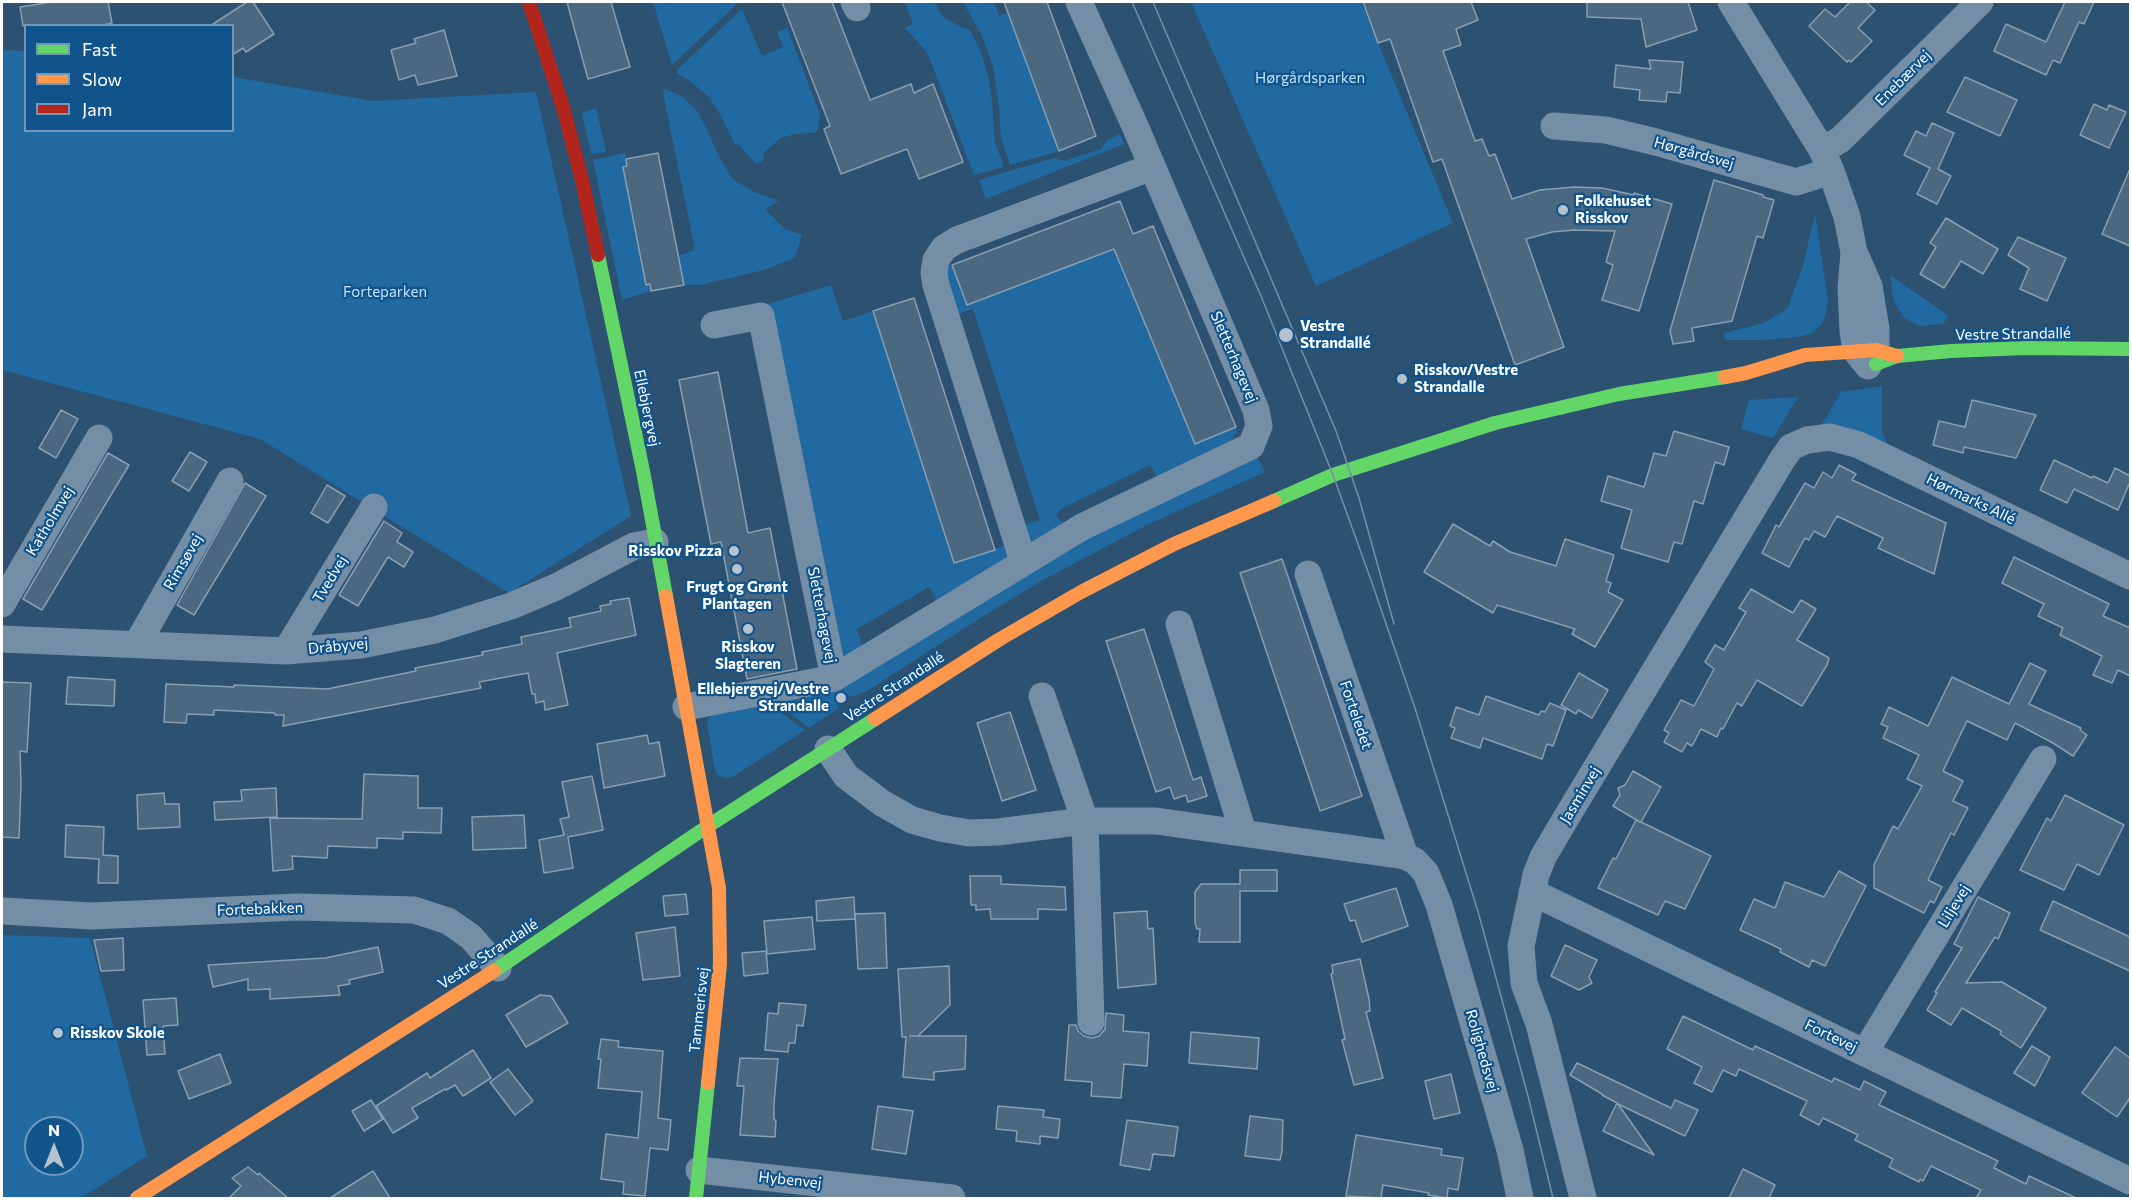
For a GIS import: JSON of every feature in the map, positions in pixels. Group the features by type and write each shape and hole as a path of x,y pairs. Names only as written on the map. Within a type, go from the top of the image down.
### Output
{"street":[{"name":"Ellebjergvej","path":"529,2 563,107 582,180 643,471 708,826"},
{"name":"Sletterhagevej","path":"686,707 834,678 1082,527 1251,446 1259,426 1256,410 1079,2"},
{"path":"1731,2 1826,161 1847,217 1854,252 1869,286 1876,329 1871,358"},
{"name":"Enebærvej","path":"1826,161 1840,140 1980,2"},
{"name":"Hørgårdsvej","path":"1554,126 1606,130 1796,182 1826,161"},
{"path":"1023,561 936,285 934,273 936,260 944,248 957,240 1152,167"},
{"name":"Sletterhagevej","path":"714,325 761,316 834,678"},
{"name":"Vestre Strandallé","path":"137,1198 498,968 708,826 1000,639 1063,602 1174,544 1295,490 1406,450 1495,423 1618,394 1746,373 1805,355 1871,358 2026,348 2130,349"},
{"name":"Vestre Strandallé","path":"1746,373 1786,374"},
{"name":"Hørmarks Allé","path":"1807,440 1830,437 1859,445 2130,576"},
{"name":"Katholmvej","path":"2,604 99,438"},
{"name":"Jasminvej","path":"1583,1198 1539,1024 1524,983 1521,946 1536,874 1543,857 1776,469 1791,447 1807,440"},
{"name":"Rimsøvej","path":"136,644 230,481"},
{"name":"Tvedvej","path":"286,651 374,507"},
{"name":"Dråbyvej","path":"2,639 286,651 361,645 468,621 556,587 634,546 655,542"},
{"name":"Forteledet","path":"1308,574 1405,856 1416,861 1426,873 1439,905"},
{"path":"1179,624 1244,832"},
{"path":"1042,696 1085,821 1091,1022"},
{"path":"828,749 846,776 882,803 912,820 940,828 969,833 998,832 1085,821 1156,821 1405,856"},
{"name":"Liljevej","path":"1864,1052 2043,759"},
{"name":"Tammerisvej","path":"696,1198 720,964 719,888 708,826"},
{"name":"Fortevej","path":"1532,892 2130,1181"},
{"name":"Rolighedsvej","path":"1439,905 1510,1150 1520,1198"},
{"name":"Fortebakken","path":"2,911 92,916 298,907 414,910 448,921 471,937 498,968"},
{"name":"Hybenvej","path":"699,1170 952,1198"}],"green space":[{"path":"653,2 738,2 738,3 672,65"},
{"path":"905,2 935,2 946,19 970,30 981,52 988,76 995,142 1004,167 974,175 929,57 905,28 913,24"},
{"path":"963,2 994,2 999,16 1008,13 1059,151 1010,165 1001,137 993,66 982,36"},
{"name":"Hørgårdsparken","path":"1191,2 1361,2 1453,223 1316,286"},
{"path":"742,9 762,56 783,47 777,32 787,28 820,114 818,130 814,133 795,134 781,138 763,153 764,159 757,165 739,145 735,144 707,95 686,78 677,74 677,70"},
{"name":"Forteparken","path":"2,50 24,51 24,132 234,132 234,77 373,101 536,92 631,516 509,593 260,439 2,370"},
{"path":"665,89 683,97 697,111 719,157 733,179 754,192 777,200 765,209 785,229 802,235 795,258 764,270 700,285 684,285 678,256 695,250 663,93"},
{"path":"596,108 606,152 591,154 582,113"},
{"path":"1120,134 1124,144 986,199 979,180 1054,158 1064,161 1101,149 1107,140"},
{"path":"625,153 627,166 623,167 625,179 630,179 631,206 638,245 642,245 647,271 643,272 646,285 650,284 651,291 622,300 593,160"},
{"path":"1815,213 1828,300 1826,314 1821,325 1811,334 1797,337 1725,340 1724,333 1764,323 1787,309 1803,266"},
{"path":"1114,249 1195,444 1236,427 1237,431 1231,441 1157,477 1150,465 1061,509 1056,515 1064,525 1029,543 1025,525 1040,520 973,309 954,315 946,266 952,265 967,305"},
{"path":"1890,275 1949,316 1943,324 1919,326 1903,317 1893,299"},
{"path":"831,285 843,321 873,311 953,563 1007,545 1008,556 937,600 929,587 857,629 863,649 845,656 840,653 768,304"},
{"path":"1882,386 1882,432 1891,451 1823,426 1822,424 1841,392"},
{"path":"1798,397 1773,438 1741,429 1749,400"},
{"path":"1257,457 1265,472 1147,525 1041,581 867,691 850,697 846,693 835,701 839,708 809,728 775,701 1100,531"},
{"path":"768,703 805,730 731,778 717,774 708,719 712,715"},
{"name":"Risskov Skole","path":"2,935 90,938 147,1156 81,1198 2,1198"}],"building":[{"path":"52,2 108,2 112,23 24,24 23,26 20,7"},
{"path":"247,2 253,2 274,34 246,52 243,48 234,54 234,24 213,24"},
{"path":"567,2 611,2 630,67 588,79"},
{"path":"782,2 832,2 870,100 911,84 914,93 933,84 963,162 919,179 907,149 841,174 824,129 830,126"},
{"path":"1004,2 1047,2 1096,136 1059,151"},
{"path":"1363,2 1471,2 1478,20 1456,29 1461,45 1443,51 1475,141 1482,139 1489,156 1495,154 1512,199 1540,190 1574,187 1602,188 1634,195 1634,193 1672,204 1639,311 1602,300 1613,265 1606,262 1615,231 1574,230 1552,232 1526,239 1564,347 1515,365 1442,159 1433,162 1390,39 1378,43"},
{"path":"1587,2 1688,2 1697,30 1646,47 1641,19 1587,17"},
{"path":"1850,2 1866,2 1875,10 1858,28 1872,41 1851,62 1849,60 1847,62 1809,26 1825,9 1835,17"},
{"path":"2065,2 2094,2 2084,24 2079,22 2060,63 2053,60 2046,75 1994,51 2006,24 2046,42"},
{"path":"444,30 457,76 418,85 415,75 399,80 391,50 416,43 414,39"},
{"path":"1649,60 1683,62 1680,93 1667,92 1666,102 1639,100 1640,90 1614,87 1616,65 1651,69"},
{"path":"1965,77 2017,100 2000,136 1947,112"},
{"path":"2094,104 2107,110 2109,105 2126,112 2109,148 2080,135"},
{"path":"1932,123 1954,133 1938,169 1951,176 1937,204 1917,194 1930,168 1904,155 1916,131 1926,136"},
{"path":"658,153 684,285 651,291 650,284 646,285 623,167 627,166 626,159"},
{"path":"2130,169 2130,246 2102,234"},
{"path":"1714,180 1774,200 1763,238 1757,236 1732,321 1692,328 1694,341 1673,344 1670,331"},
{"path":"1120,201 1133,234 1153,226 1236,427 1195,444 1114,249 967,305 952,265"},
{"path":"1946,218 1998,249 1983,274 1961,261 1944,288 1920,274 1936,247 1930,243"},
{"path":"2018,237 2066,258 2047,301 2020,289 2029,268 2008,255"},
{"path":"914,298 995,550 954,563 873,311"},
{"path":"718,372 748,533 770,528 797,669 747,679 721,542 711,544 679,380"},
{"path":"1972,400 2036,415 2016,458 1964,447 1963,453 1933,445 1939,421 1965,427"},
{"path":"61,410 78,419 56,458 39,448"},
{"path":"1674,431 1729,447 1724,465 1715,462 1703,504 1694,501 1682,544 1674,542 1668,562 1621,548 1632,510 1601,501 1608,476 1644,487 1654,453 1666,456"},
{"path":"190,452 207,462 189,491 172,481"},
{"path":"108,453 129,465 42,610 23,599"},
{"path":"2054,460 2108,483 2115,468 2130,476 2130,482 2118,510 2074,489 2067,503 2040,490"},
{"path":"1839,465 1856,474 1852,480 1946,523 1934,574 1878,548 1883,538 1837,516 1825,537 1814,531 1809,540 1805,538 1789,567 1762,553 1776,525 1779,527 1805,483 1814,488 1823,472 1832,478"},
{"path":"245,483 266,496 194,615 177,605"},
{"path":"327,485 345,496 328,523 311,513"},
{"path":"384,521 402,533 397,542 413,552 404,567 388,557 358,606 339,595"},
{"path":"1453,524 1490,546 1493,541 1510,552 1556,566 1565,539 1614,555 1606,581 1611,583 1608,592 1623,600 1595,647 1572,634 1575,629 1497,605 1493,613 1424,572"},
{"path":"2014,557 2109,604 2103,616 2130,628 2130,676 2118,670 2112,683 2093,675 2102,656 2060,635 2063,628 2038,616 2044,604 2002,583"},
{"path":"1282,559 1362,796 1320,811 1240,573"},
{"path":"1751,589 1793,613 1801,600 1816,609 1797,640 1829,658 1827,665 1802,706 1757,680 1742,706 1737,703 1717,737 1701,729 1692,746 1687,743 1682,752 1664,742 1669,733 1664,730 1681,700 1694,706 1714,669 1705,662 1715,645 1724,650 1746,612 1739,608"},
{"path":"629,598 636,635 557,653 568,705 545,710 544,701 536,703 528,673 479,682 481,688 283,726 284,715 214,710 214,715 187,714 186,723 164,722 166,684 327,689 416,671 415,668 483,655 482,652 522,644 521,637 571,627 569,618 601,611 600,606 611,604 610,601"},
{"path":"1144,629 1193,780 1201,777 1207,796 1188,802 1186,795 1174,799 1170,787 1156,792 1106,641"},
{"path":"2030,663 2046,671 2029,704 2081,728 2080,730 2087,735 2073,756 2015,723 2007,740 1967,721 1943,771 1963,781 1953,801 1968,808 1954,835 1951,833 1928,880 1942,887 1934,903 1930,901 1924,913 1874,888 1874,865 1893,826 1898,829 1922,786 1907,779 1919,755 1883,738 1888,727 1881,724 1889,707 1928,726 1952,677 2009,704"},
{"path":"1579,673 1608,690 1592,718 1578,710 1576,714 1561,705"},
{"path":"68,677 115,680 114,706 66,704"},
{"path":"2,682 31,683 27,752 20,751 19,838 2,837"},
{"path":"1486,696 1539,715 1541,711 1545,712 1550,703 1566,710 1553,746 1547,744 1542,759 1483,738 1480,748 1451,738 1455,728 1450,726 1456,707 1479,715"},
{"path":"1010,712 1036,790 1002,801 977,723"},
{"path":"647,735 649,744 659,742 665,776 604,788 597,744"},
{"path":"1633,771 1661,787 1641,822 1711,856 1685,909 1665,901 1658,915 1598,888 1636,820 1640,822 1613,806 1620,795 1618,788 1625,785"},
{"path":"364,774 418,776 418,808 442,808 441,833 403,832 403,839 377,838 377,848 328,846 327,858 292,856 293,869 273,871 270,818 362,819"},
{"path":"592,776 603,830 568,837 573,868 544,873 539,840 564,835 560,819 569,817 562,782"},
{"path":"276,788 277,817 215,820 214,802 242,801 241,790"},
{"path":"164,793 165,804 179,804 180,827 138,829 137,795"},
{"path":"2065,795 2124,825 2099,875 2077,864 2064,890 2020,870 2047,818 2051,821"},
{"path":"524,815 526,848 473,850 472,817"},
{"path":"66,825 104,827 103,855 118,856 118,883 98,883 99,859 65,857"},
{"path":"1240,870 1277,870 1277,891 1240,891 1240,942 1199,942 1200,929 1197,929 1195,923 1195,892 1201,884 1240,884"},
{"path":"1839,871 1866,886 1825,966 1812,960 1809,967 1780,952 1781,949 1740,930 1754,899 1775,908 1785,882 1824,897"},
{"path":"970,876 1001,876 1001,884 1065,887 1066,910 1038,909 1038,919 991,919 990,909 976,910 976,905 971,905"},
{"path":"1396,888 1408,926 1362,942 1355,920 1350,921 1344,904"},
{"path":"686,894 688,914 665,916 663,896"},
{"path":"854,897 855,919 817,921 816,901"},
{"path":"1978,897 2010,913 1998,939 1995,937 1966,983 2002,982 2046,1008 2021,1048 2000,1034 2001,1031 1962,1008 1951,1025 1927,1010 1937,993 1935,992 1962,948 1954,944"},
{"path":"2053,901 2130,937 2130,971 2040,930"},
{"path":"1147,911 1148,929 1153,928 1156,984 1118,988 1114,913"},
{"path":"885,913 887,968 858,969 855,914"},
{"path":"812,917 815,949 767,954 764,921"},
{"path":"675,927 680,976 643,980 636,933"},
{"path":"123,938 124,970 101,971 94,940"},
{"path":"1565,945 1597,960 1589,977 1592,983 1579,990 1551,976"},
{"path":"378,947 383,972 349,980 350,984 338,986 340,995 270,999 270,989 248,990 248,979 213,987 208,965 325,958"},
{"path":"766,951 768,973 744,976 742,953"},
{"path":"1360,959 1369,999 1370,1011 1366,1012 1383,1078 1354,1085 1342,1040 1345,1039 1331,974 1333,973 1332,965"},
{"path":"949,966 950,1005 918,1036 966,1036 965,1069 934,1072 934,1080 903,1077 906,1037 902,1037 898,969"},
{"path":"540,995 551,996 568,1023 526,1047 506,1015"},
{"path":"176,998 178,1025 163,1026 165,1054 147,1055 143,1000"},
{"path":"779,1003 806,1005 803,1026 797,1025 795,1043 789,1043 788,1052 765,1050 768,1013 778,1014"},
{"path":"1106,1013 1124,1015 1123,1031 1149,1033 1147,1066 1124,1064 1121,1098 1091,1096 1092,1082 1065,1080 1069,1025 1076,1025 1078,1031 1084,1036 1092,1038 1099,1036 1105,1029"},
{"path":"1683,1016 1753,1050 1755,1046 1832,1082 1834,1078 1860,1090 1864,1081 1886,1092 1879,1105 1998,1161 1994,1168 2026,1184 2029,1176 2076,1198 1976,1198 1981,1190 1931,1166 1923,1181 1920,1179 1919,1182 1889,1167 1893,1159 1855,1140 1858,1135 1823,1118 1819,1125 1800,1115 1807,1101 1739,1069 1736,1076 1723,1070 1712,1092 1694,1083 1702,1067 1667,1049"},
{"path":"1191,1032 1259,1038 1257,1069 1189,1063"},
{"path":"601,1039 619,1041 618,1047 663,1051 658,1118 671,1120 668,1150 650,1148 645,1196 623,1194 624,1182 601,1179 606,1134 638,1138 642,1092 598,1088"},
{"path":"2032,1046 2050,1057 2035,1086 2014,1073"},
{"path":"2115,1047 2130,1058 2130,1098 2117,1117 2082,1093"},
{"path":"473,1050 491,1078 463,1096 455,1085 445,1089 412,1108 418,1118 393,1133 376,1106 427,1073 430,1078"},
{"path":"220,1054 231,1083 189,1099 178,1071"},
{"path":"740,1058 778,1059 774,1103 775,1137 740,1135 744,1086 737,1086"},
{"path":"1577,1063 1671,1108 1675,1100 1698,1110 1685,1136 1618,1104 1654,1155 1603,1131 1617,1103 1570,1075"},
{"path":"508,1069 533,1101 515,1115 490,1082"},
{"path":"1451,1074 1460,1113 1434,1119 1425,1081"},
{"path":"371,1100 383,1119 364,1131 352,1111"},
{"path":"878,1106 913,1111 906,1154 872,1149"},
{"path":"998,1106 1044,1110 1043,1117 1060,1119 1058,1138 1040,1136 1040,1144 1016,1141 1017,1131 996,1129"},
{"path":"1250,1116 1283,1120 1280,1160 1245,1156"},
{"path":"1127,1120 1178,1127 1174,1156 1153,1154 1150,1170 1120,1165"},
{"path":"1356,1135 1442,1149 1441,1155 1463,1158 1458,1190 1448,1188 1447,1198 1383,1185 1381,1198 1346,1196"},
{"path":"248,1167 258,1175 259,1173 288,1198 229,1198 241,1186 232,1178"},
{"path":"1743,1169 1775,1185 1769,1198 1729,1198"},
{"path":"373,1171 390,1198 330,1198"}],"tram line":[{"path":"1132,2 1261,296 1333,475 1371,580 1415,708 1479,915 1553,1198"},
{"path":"1153,2 1336,431 1359,498 1394,624"}],"traffic: fast":[{"path":"598,255 643,471 666,596"},
{"path":"1876,364 1897,356 1951,351 2026,348 2130,349"},
{"path":"1274,501 1333,475 1495,423 1619,394 1725,377"},
{"path":"494,971 708,826 875,719"},
{"path":"696,1198 708,1083"}],"traffic: slow":[{"path":"1725,377 1805,355 1876,350 1897,356"},
{"path":"875,719 1000,639 1081,592 1174,544 1274,501"},
{"path":"666,596 719,888 720,964 708,1083"},
{"path":"137,1198 494,971"}],"traffic: jam":[{"path":"529,2 563,107 598,255"}],"place":[{"name":"Folkehuset Risskov","path":"1563,210"},
{"name":"Vestre Strandallé","path":"1286,335"},
{"name":"Risskov/Vestre Strandalle","path":"1402,379"},
{"name":"Risskov Pizza","path":"734,551"},
{"name":"Frugt og Grønt Plantagen","path":"737,569"},
{"name":"Risskov Slagteren","path":"748,629"},
{"name":"Ellebjergvej/Vestre Strandalle","path":"841,698"},
{"name":"Risskov Skole","path":"58,1033"}]}
